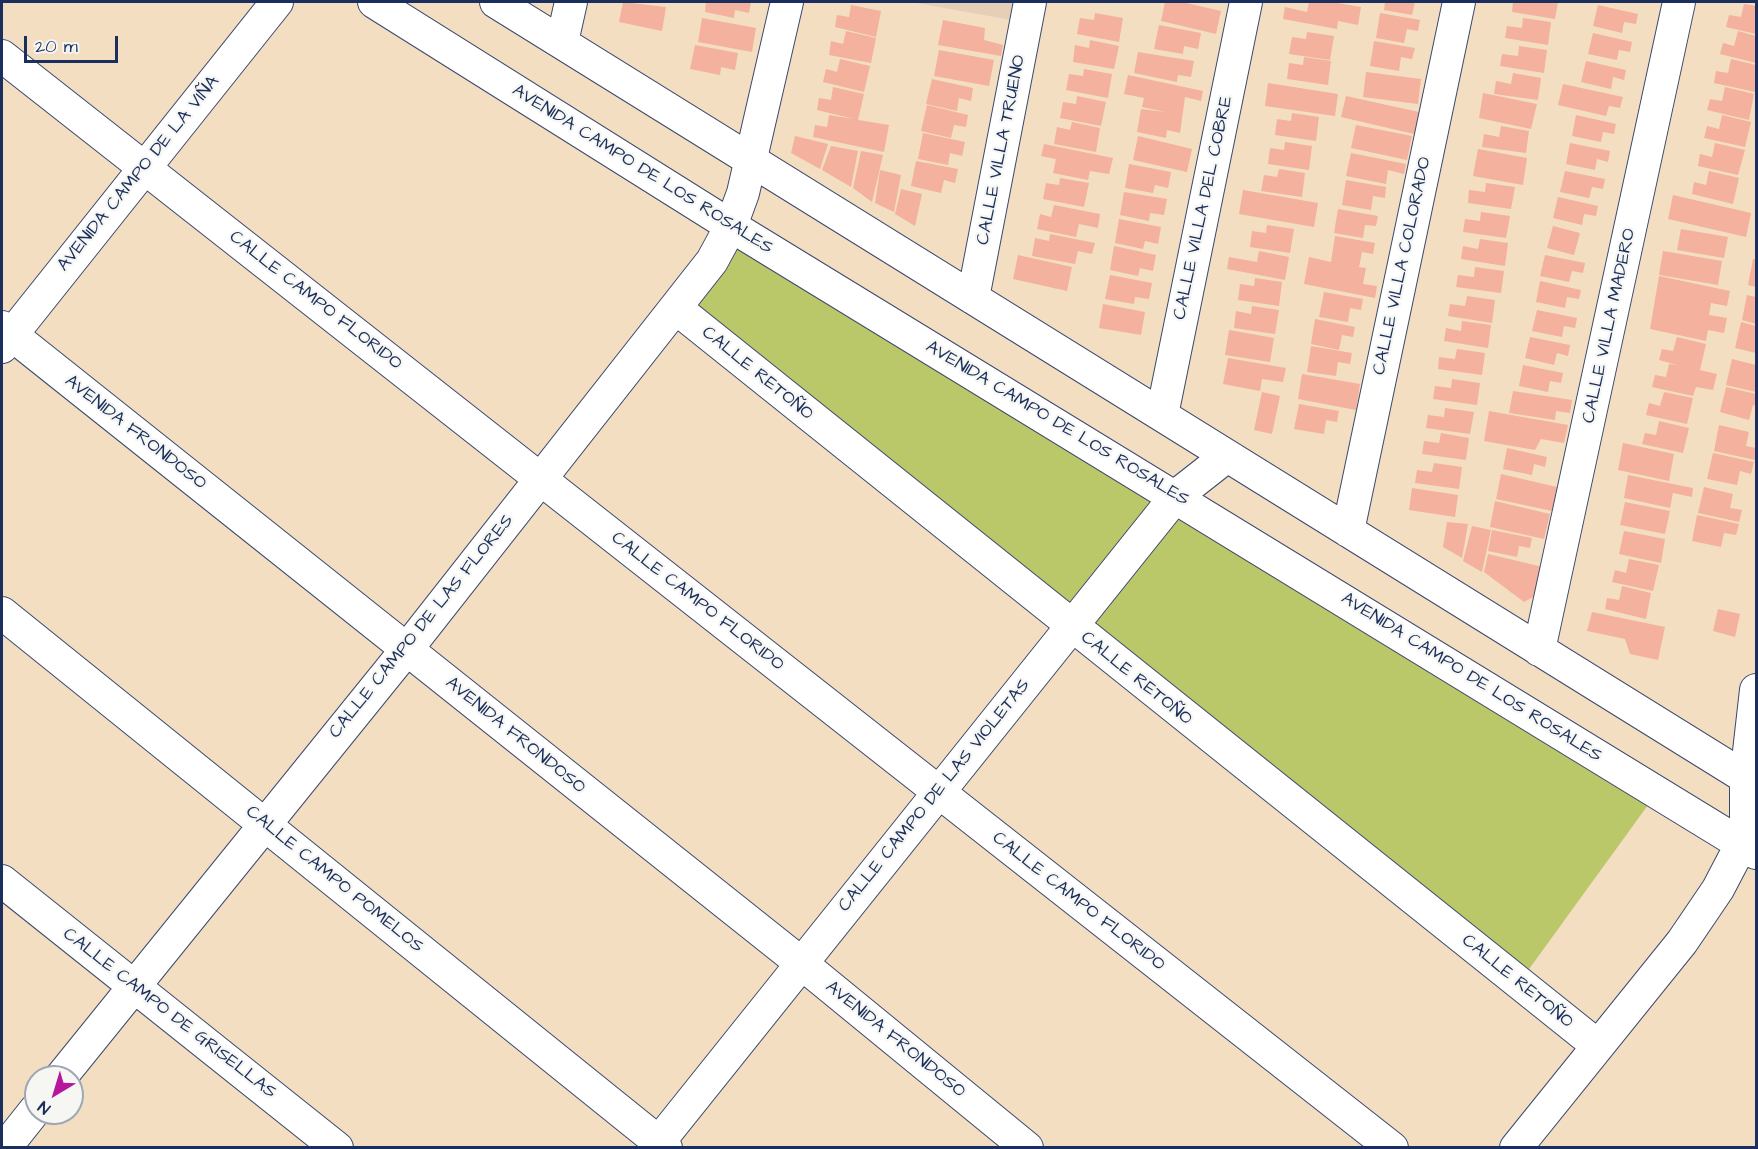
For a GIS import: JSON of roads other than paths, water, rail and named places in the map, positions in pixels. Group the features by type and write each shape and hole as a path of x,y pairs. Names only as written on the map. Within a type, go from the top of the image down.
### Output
{"street":[{"name":"AVENIDA CAMPO DE LA VIÑA","path":"5,336 145,168 277,2"},
{"name":"AVENIDA CAMPO DE LOS ROSALES","path":"374,2 731,226 1176,496 1749,849"},
{"path":"496,2 1751,781"},
{"path":"562,42 571,2"},
{"name":"CALLE CAMPO DE LAS FLORES","path":"71,1065 407,649 540,478 677,309 712,261 731,226 743,193 787,2"},
{"name":"CALLE VILLA TRUENO","path":"973,298 1030,2"},
{"name":"CALLE VILLA DEL COBRE","path":"1162,416 1246,2"},
{"name":"CALLE VILLA COLORADO","path":"1348,531 1459,2"},
{"name":"CALLE VILLA MADERO","path":"1539,650 1679,2"},
{"name":"CALLE CAMPO FLORIDO","path":"2,56 1392,1148"},
{"name":"CALLE RETOÑO","path":"677,309 1070,626 1598,1046"},
{"name":"AVENIDA FRONDOSO","path":"5,336 407,649 801,963 1027,1148"},
{"name":"CALLE CAMPO DE LAS VIOLETAS","path":"659,1146 801,963 1176,496 1227,456"},
{"name":"CALLE CAMPO POMELOS","path":"2,613 659,1146"},
{"path":"1516,1148 1682,942 1749,849 1746,820 1751,781 1756,690"},
{"name":"CALLE CAMPO DE GRISELLAS","path":"2,881 337,1148"},
{"path":"5,1148 24,1124"}]}
